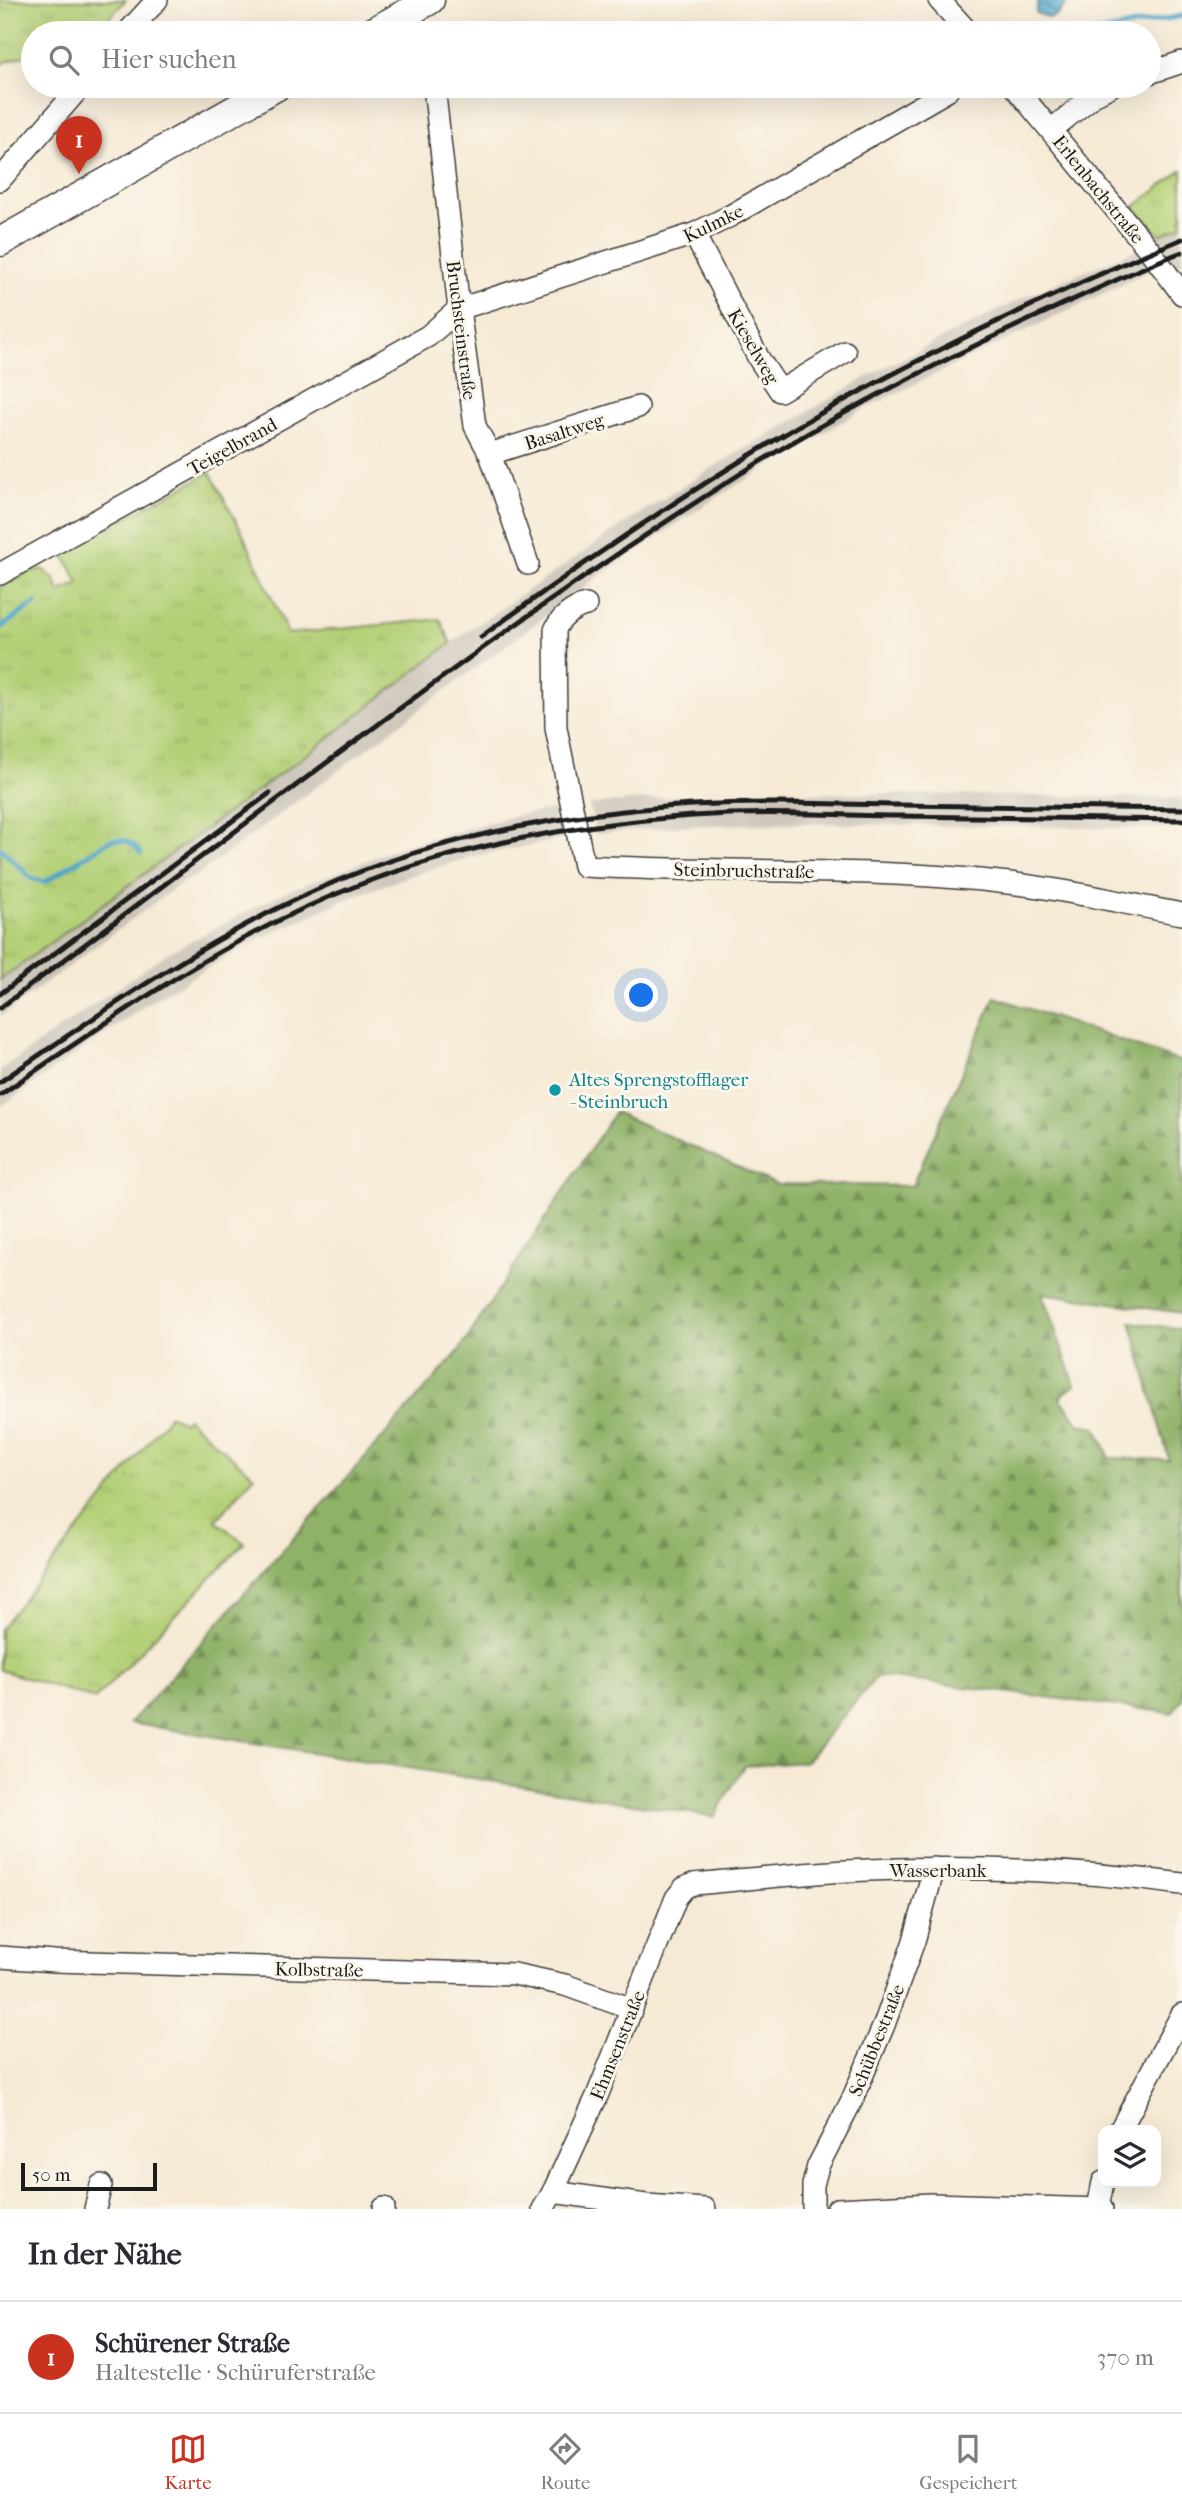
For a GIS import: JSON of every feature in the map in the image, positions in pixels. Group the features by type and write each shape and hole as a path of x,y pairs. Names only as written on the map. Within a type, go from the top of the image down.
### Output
{"main road":[{"path":"410,21 430,0"},
{"path":"0,242 257,98"}],"street":[{"path":"138,21 157,0"},
{"path":"939,0 958,21"},
{"path":"1161,69 1182,62"},
{"path":"0,180 71,98"},
{"name":"Bruchsteinstraße","path":"434,98 475,426 490,454 528,564"},
{"name":"Kulmke","path":"459,309 694,234 935,98"},
{"name":"Erlenbachstraße","path":"1024,98 1151,252 1182,294"},
{"path":"1051,130 1091,98"},
{"name":"Kieselweg","path":"694,234 759,359 780,391 845,352"},
{"name":"Teigelbrand","path":"0,575 428,336 459,309"},
{"name":"Basaltweg","path":"490,454 638,407"},
{"name":"Steinbruchstraße","path":"586,605 578,607 558,622 555,630 554,683 556,728 584,866 719,871 771,869 954,878 1001,882 1182,914"},
{"name":"Wasserbank","path":"693,1884 804,1874 934,1868 1072,1872 1182,1884"},
{"name":"Schübbestraße","path":"813,2209 813,2185 818,2166 852,2100 884,2025 914,1941 934,1868"},
{"name":"Ehmsenstraße","path":"548,2201 597,2095 676,1898 684,1888 693,1884"},
{"name":"Kolbstraße","path":"0,1957 54,1962 514,1974 565,1985 632,2009"},
{"path":"1124,2125 1182,2014"},
{"path":"95,2209 102,2185"},
{"path":"837,2209 931,2204 1100,2208 1102,2188"},
{"path":"548,2201 705,2209"}],"shaded area":[{"path":"1182,225 1182,263 1145,273 863,409 714,499 607,570 199,874 180,884 0,1017 0,980 314,749 451,643 636,516 720,463 883,368 1025,297 1142,247"},
{"path":"828,793 1182,798 1182,829 796,823 681,826 596,834 589,805 682,796"},
{"path":"559,809 564,839 474,856 409,876 344,900 248,944 156,998 0,1107 0,1070 166,954 283,893 403,846 514,816"}],"green space":[{"path":"0,0 126,0 106,21 21,21 21,57 0,64"},
{"path":"1182,170 1182,225 1160,235 1134,207"},
{"path":"210,472 242,532 288,634 440,619 451,643 314,749 0,980 0,587 31,571 43,569 54,579 60,591 79,583 62,552"},
{"path":"995,997 1182,1062 1182,1313 1042,1293 1075,1385 1060,1397 1079,1424 1096,1427 1110,1458 1169,1460 1131,1322 1182,1329 1182,1699 1172,1713 877,1676 805,1762 744,1766 714,1817 130,1723 459,1351 615,1112 776,1184 912,1186"},
{"path":"170,1415 183,1422 187,1418 254,1476 216,1521 244,1543 95,1699 0,1670 0,1629"}],"water":[{"path":"1038,0 1069,0 1058,14 1050,18 1036,13"}],"waterway":[{"path":"1156,21 1182,16"},
{"path":"0,628 36,603"},
{"path":"0,848 31,878 45,882 109,841 127,841 141,853"}],"railway":[{"path":"481,637 635,529 715,477 842,401 986,327 1182,239"},
{"path":"0,1008 457,666 644,536 740,474 857,406 937,364 1135,271 1182,252"},
{"path":"0,994 270,793"},
{"path":"0,1082 154,979 274,910 361,871 407,855 500,831 596,814 719,804 1182,809"},
{"path":"0,1095 172,980 308,906 397,871 438,858 522,838 607,824 719,815 1182,820"}],"place":[{"name":"Schürener Straße","path":"79,174"},
{"name":"Altes Sprengstofflager - Steinbruch","path":"555,1090"}]}
